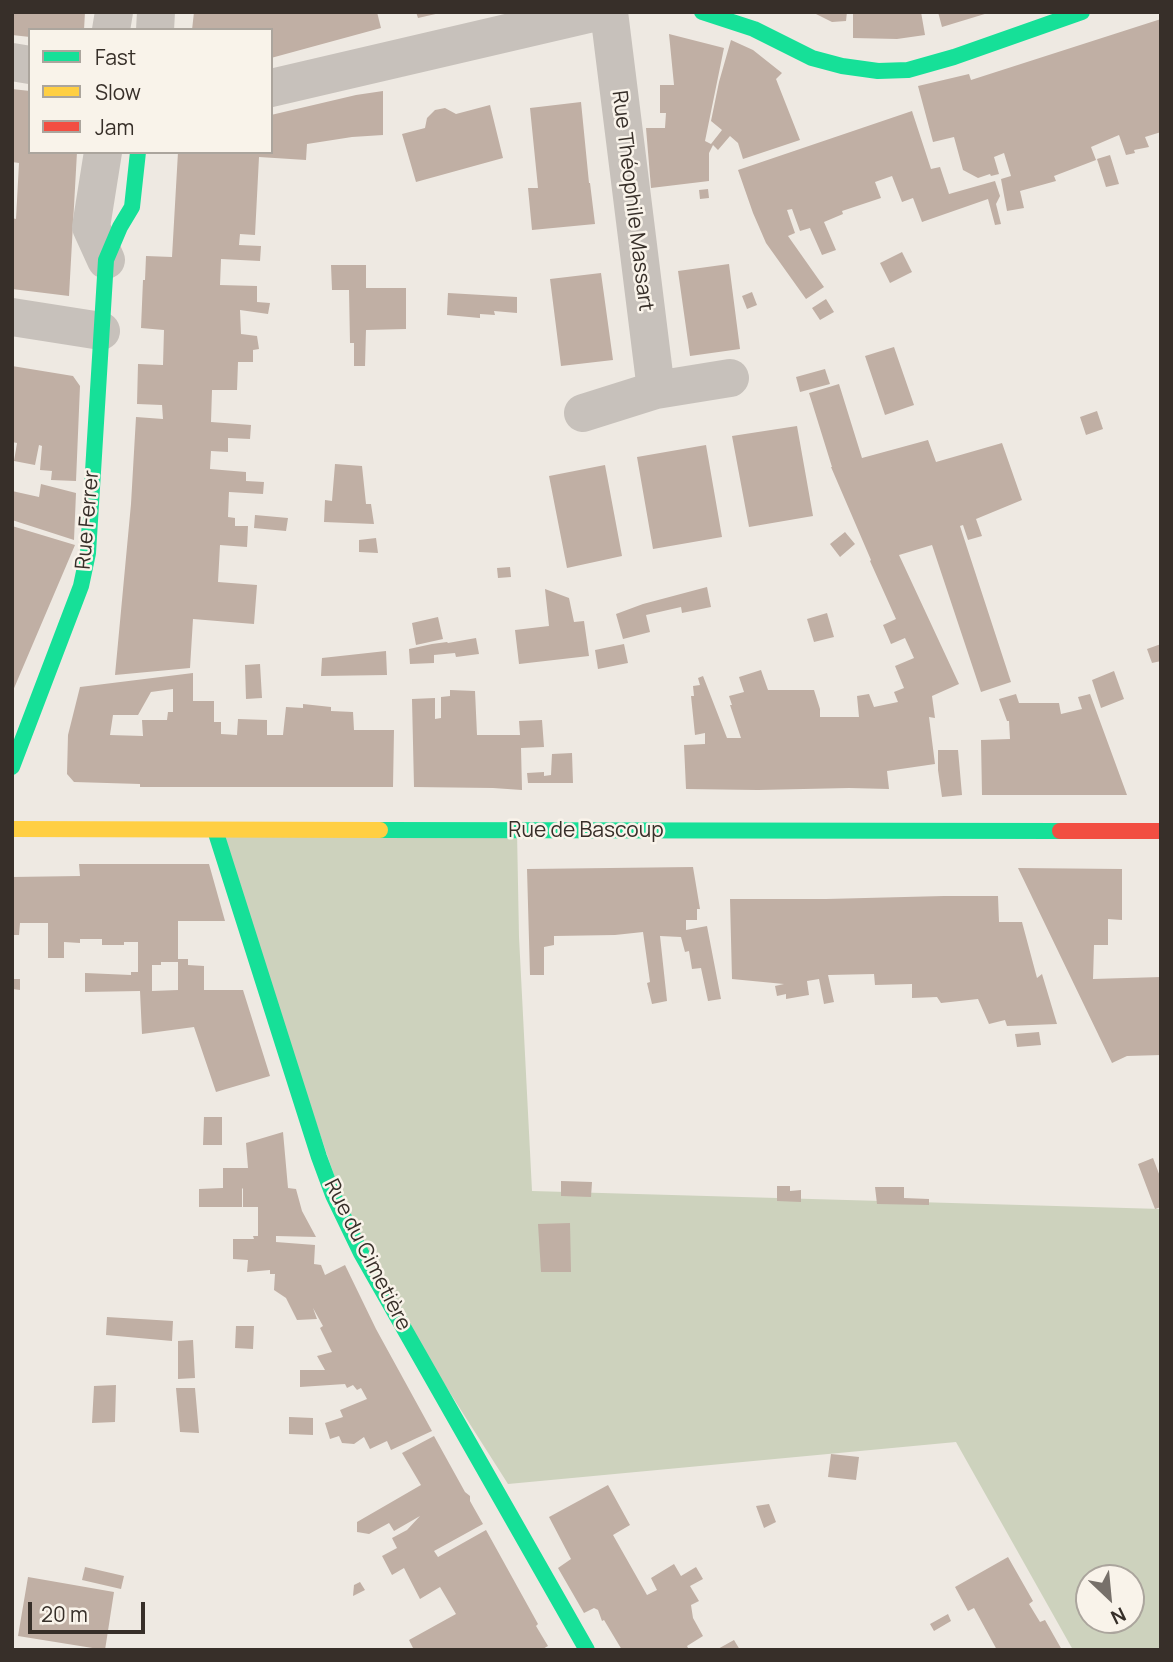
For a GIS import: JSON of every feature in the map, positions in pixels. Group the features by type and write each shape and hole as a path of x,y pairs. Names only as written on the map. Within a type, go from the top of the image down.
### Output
{"street":[{"path":"273,88 597,12"},
{"name":"Rue Théophile Massart","path":"609,12 656,390"},
{"path":"702,12 754,29 812,58 878,71 908,70 954,57 1082,12"},
{"name":"Rue Ferrer","path":"103,154 91,227 106,260"},
{"name":"Rue Ferrer","path":"12,767 81,586 88,553 106,260 132,207 138,154"},
{"path":"12,317 100,331"},
{"path":"583,413 656,390 730,378"},
{"name":"Rue de Bascoup","path":"12,830 1161,831"},
{"name":"Rue du Cimetière","path":"215,830 333,1195 361,1253 587,1650"}],"green space":[{"path":"215,830 517,831 519,937 532,1191 1161,1209 1161,1650 1073,1650 956,1442 508,1484 361,1253"}],"building":[{"path":"12,12 85,12 84,28 28,28 28,37 12,35"},
{"path":"194,12 377,12 381,28 273,57 273,28 192,28"},
{"path":"416,12 440,12 440,13 418,18"},
{"path":"812,12 847,12 846,21 832,22"},
{"path":"853,12 921,12 925,35 897,39 853,38"},
{"path":"938,12 988,12 988,13 942,27"},
{"path":"1161,19 1161,132 1145,137 1149,147 1126,155 1119,135 1091,147 1096,160 1054,176 1056,181 1020,191 1024,208 1007,211 1001,179 1011,176 1004,153 994,157 999,174 978,178 963,170 954,137 933,142 918,86 969,74 971,80"},
{"path":"669,34 724,48 705,141 711,144 722,130 711,121 731,40 753,50 782,73 776,79 800,140 743,159 738,143 730,136 718,150 713,145 709,153 709,181 651,188 646,128 665,128 666,113 660,113 660,85 674,85"},
{"path":"12,89 28,91 28,154 77,154 69,296 12,289 12,218 16,219 19,163 12,162"},
{"path":"383,91 383,135 307,144 306,160 259,157 255,235 240,234 239,245 261,246 260,261 221,259 220,285 257,286 257,302 270,303 268,314 240,310 241,334 257,336 259,349 253,350 253,362 238,362 237,390 212,390 211,422 251,425 250,439 228,438 228,452 211,451 210,469 246,472 246,481 264,482 263,494 229,492 228,517 235,518 235,526 248,526 247,547 220,545 218,582 257,585 254,624 193,619 190,668 115,675 136,417 163,419 162,405 137,404 138,364 163,365 164,330 141,328 143,280 146,256 172,257 178,154 273,154 273,115"},
{"path":"581,102 595,224 532,230 528,188 538,188 530,108"},
{"path":"490,105 503,158 416,182 402,134 425,128 427,118 435,110 445,108 456,114"},
{"path":"912,111 931,169 940,167 949,194 995,181 1000,196 996,204 1001,224 995,225 988,199 922,222 913,198 902,202 892,176 875,182 881,198 842,211 843,214 824,222 836,250 822,255 810,228 800,231 792,209 787,210 795,233 788,236 824,287 806,299 766,243 738,170"},
{"path":"1110,155 1119,184 1106,187 1097,159"},
{"path":"708,189 709,198 700,199 699,190"},
{"path":"902,252 912,272 890,283 880,263"},
{"path":"729,264 740,349 690,356 678,271"},
{"path":"331,265 366,265 366,288 406,288 406,329 366,330 365,366 354,366 354,343 350,343 349,290 332,290"},
{"path":"601,273 613,360 561,366 550,279"},
{"path":"752,292 757,305 747,309 742,296"},
{"path":"448,293 517,297 517,313 494,311 495,315 480,314 480,318 447,315"},
{"path":"826,299 834,312 820,320 812,308"},
{"path":"894,347 914,405 885,415 865,356"},
{"path":"12,366 73,376 80,386 76,481 51,480 52,471 40,470 42,446 39,445 35,465 14,461 17,443 12,442"},
{"path":"825,369 830,384 800,392 796,377"},
{"path":"839,384 862,458 928,440 936,462 1002,443 1022,500 976,519 982,536 968,540 963,525 960,526 1011,682 981,692 932,545 899,555 959,684 932,696 935,718 929,717 935,764 887,771 889,789 686,789 684,745 705,744 705,733 695,735 691,696 694,696 693,686 700,685 698,678 703,676 727,738 741,738 729,696 744,692 739,677 761,670 768,690 814,690 820,717 859,717 857,696 869,694 874,707 898,702 894,692 904,688 895,666 914,658 905,638 891,644 883,625 896,619 831,467 809,393"},
{"path":"1097,411 1103,429 1086,435 1080,417"},
{"path":"797,426 813,516 749,527 732,436"},
{"path":"706,445 722,537 653,549 637,457"},
{"path":"335,464 362,466 366,504 371,504 374,524 324,522 325,500 332,501"},
{"path":"605,465 622,556 567,568 549,476"},
{"path":"41,484 76,493 74,540 12,520 12,491 39,497"},
{"path":"255,515 288,518 286,531 254,528"},
{"path":"12,526 75,545 12,693"},
{"path":"845,532 855,544 840,557 830,544"},
{"path":"376,538 378,553 359,552 359,540"},
{"path":"510,567 511,577 498,578 497,568"},
{"path":"707,587 711,607 682,613 681,607 646,615 650,632 623,639 616,614"},
{"path":"545,589 569,598 574,622 584,621 589,656 519,664 515,630 549,626"},
{"path":"827,613 834,637 814,642 807,619"},
{"path":"438,617 443,639 416,645 412,623"},
{"path":"476,638 479,654 456,657 455,653 434,655 434,663 410,664 409,649"},
{"path":"624,644 628,663 598,669 595,650"},
{"path":"1161,644 1161,661 1152,663 1147,649"},
{"path":"386,651 387,675 321,676 322,658"},
{"path":"260,664 262,698 246,699 245,665"},
{"path":"1114,671 1124,699 1101,708 1092,680"},
{"path":"193,673 193,701 214,701 214,722 221,722 221,734 237,735 238,719 267,720 267,735 283,735 286,707 303,708 303,704 331,707 331,711 353,712 354,730 394,730 393,787 140,787 140,784 74,782 67,774 68,735 80,687","holes":["173,689 173,712 168,712 167,720 142,720 143,736 110,735 113,715 138,715 151,692"]},
{"path":"450,690 475,691 477,735 520,735 519,721 542,720 544,747 521,748 522,790 414,787 412,699 435,698 435,719 441,718 441,697 450,696"},
{"path":"1016,694 1019,703 1059,703 1061,714 1082,709 1078,697 1090,694 1127,795 982,795 981,740 1010,739 1009,721 999,699"},
{"path":"938,750 958,750 962,795 942,797"},
{"path":"572,753 573,783 528,783 527,773 544,772 544,776 551,775 552,754"},
{"path":"79,864 209,864 225,921 178,921 178,959 188,959 188,965 204,966 204,990 243,990 270,1076 216,1092 194,1027 142,1034 140,991 85,992 85,973 131,975 131,972 138,972 138,942 102,945 102,939 80,939 80,943 64,942 64,958 48,958 48,923 20,923 19,935 12,935 12,877 80,876","holes":["178,962 178,990 152,991 152,965"]},
{"path":"693,867 700,909 697,909 697,920 686,920 686,930 707,926 721,999 708,1001 701,968 692,969 689,951 685,952 681,937 660,936 667,1001 652,1004 647,983 650,982 643,932 554,936 554,945 544,947 544,975 530,975 527,869"},
{"path":"1018,868 1122,869 1122,920 1108,919 1108,945 1094,945 1093,979 1161,977 1161,1055 1127,1056 1112,1063"},
{"path":"998,896 999,922 1022,922 1037,978 1042,974 1057,1024 1007,1026 1005,1020 989,1024 978,999 941,1003 937,997 912,998 912,984 875,985 874,974 828,975 834,1002 824,1004 819,979 807,981 809,995 786,999 786,994 777,996 775,986 784,984 732,979 730,899"},
{"path":"12,979 20,979 20,990 12,989"},
{"path":"1039,1032 1041,1045 1017,1047 1015,1034"},
{"path":"204,1117 222,1117 222,1145 203,1145"},
{"path":"283,1132 288,1188 296,1189 302,1211 316,1237 276,1236 276,1242 315,1245 314,1264 321,1265 325,1275 345,1265 376,1329 432,1431 391,1450 387,1441 370,1449 364,1437 354,1444 342,1443 339,1436 330,1439 325,1423 343,1417 340,1410 367,1399 361,1388 357,1390 353,1385 347,1388 345,1384 300,1387 300,1370 325,1370 317,1356 332,1352 313,1308 317,1319 297,1320 286,1298 274,1290 275,1274 270,1274 270,1270 247,1272 248,1260 233,1259 233,1239 254,1239 253,1236 258,1236 258,1207 243,1207 243,1188 242,1207 199,1207 199,1189 223,1188 223,1168 248,1168 246,1143"},
{"path":"1153,1158 1161,1179 1161,1207 1155,1209 1138,1164"},
{"path":"561,1181 592,1182 591,1197 561,1196"},
{"path":"777,1186 790,1186 790,1191 801,1190 801,1202 777,1201"},
{"path":"875,1187 904,1187 904,1198 929,1199 929,1205 877,1204"},
{"path":"570,1223 571,1272 541,1272 538,1224"},
{"path":"107,1317 173,1321 172,1341 106,1335"},
{"path":"236,1326 254,1326 253,1349 235,1348"},
{"path":"193,1340 195,1378 178,1379 178,1341"},
{"path":"116,1385 115,1422 92,1423 94,1386"},
{"path":"176,1388 195,1388 199,1433 180,1432"},
{"path":"289,1417 313,1418 313,1435 289,1434"},
{"path":"434,1436 465,1492 470,1496 470,1501 483,1524 434,1551 438,1557 486,1530 538,1624 536,1626 548,1646 541,1650 414,1650 409,1640 456,1614 440,1587 420,1599 404,1568 392,1575 382,1556 397,1548 392,1538 407,1530 420,1516 394,1531 389,1523 369,1534 357,1532 357,1522 421,1485 402,1453"},
{"path":"831,1454 859,1457 856,1480 828,1477"},
{"path":"608,1485 630,1525 613,1535 647,1595 657,1590 651,1578 674,1564 681,1576 696,1567 703,1579 690,1586 699,1601 691,1605 693,1618 703,1636 687,1646 689,1650 622,1650 604,1620 602,1621 598,1610 594,1608 584,1613 558,1568 571,1559 549,1517"},
{"path":"769,1504 776,1522 764,1528 756,1506"},
{"path":"1008,1557 1033,1601 1029,1604 1040,1622 1045,1620 1062,1650 997,1650 974,1608 968,1611 955,1587"},
{"path":"85,1567 124,1576 121,1589 82,1580"},
{"path":"28,1577 114,1592 105,1650 18,1636"},
{"path":"360,1582 365,1590 353,1596 354,1585"},
{"path":"948,1614 951,1621 934,1631 930,1624"},
{"path":"734,1640 740,1650 716,1650"}],"traffic: fast":[{"path":"702,12 754,29 812,58 878,71 908,70 954,57 1082,12"},
{"path":"12,767 81,586 88,553 106,260 132,207 138,154"},
{"path":"215,830 333,1195 361,1253 587,1650"},
{"path":"380,830 1060,831"}],"traffic: slow":[{"path":"12,829 380,830"}],"traffic: jam":[{"path":"1060,831 1161,831"}]}
